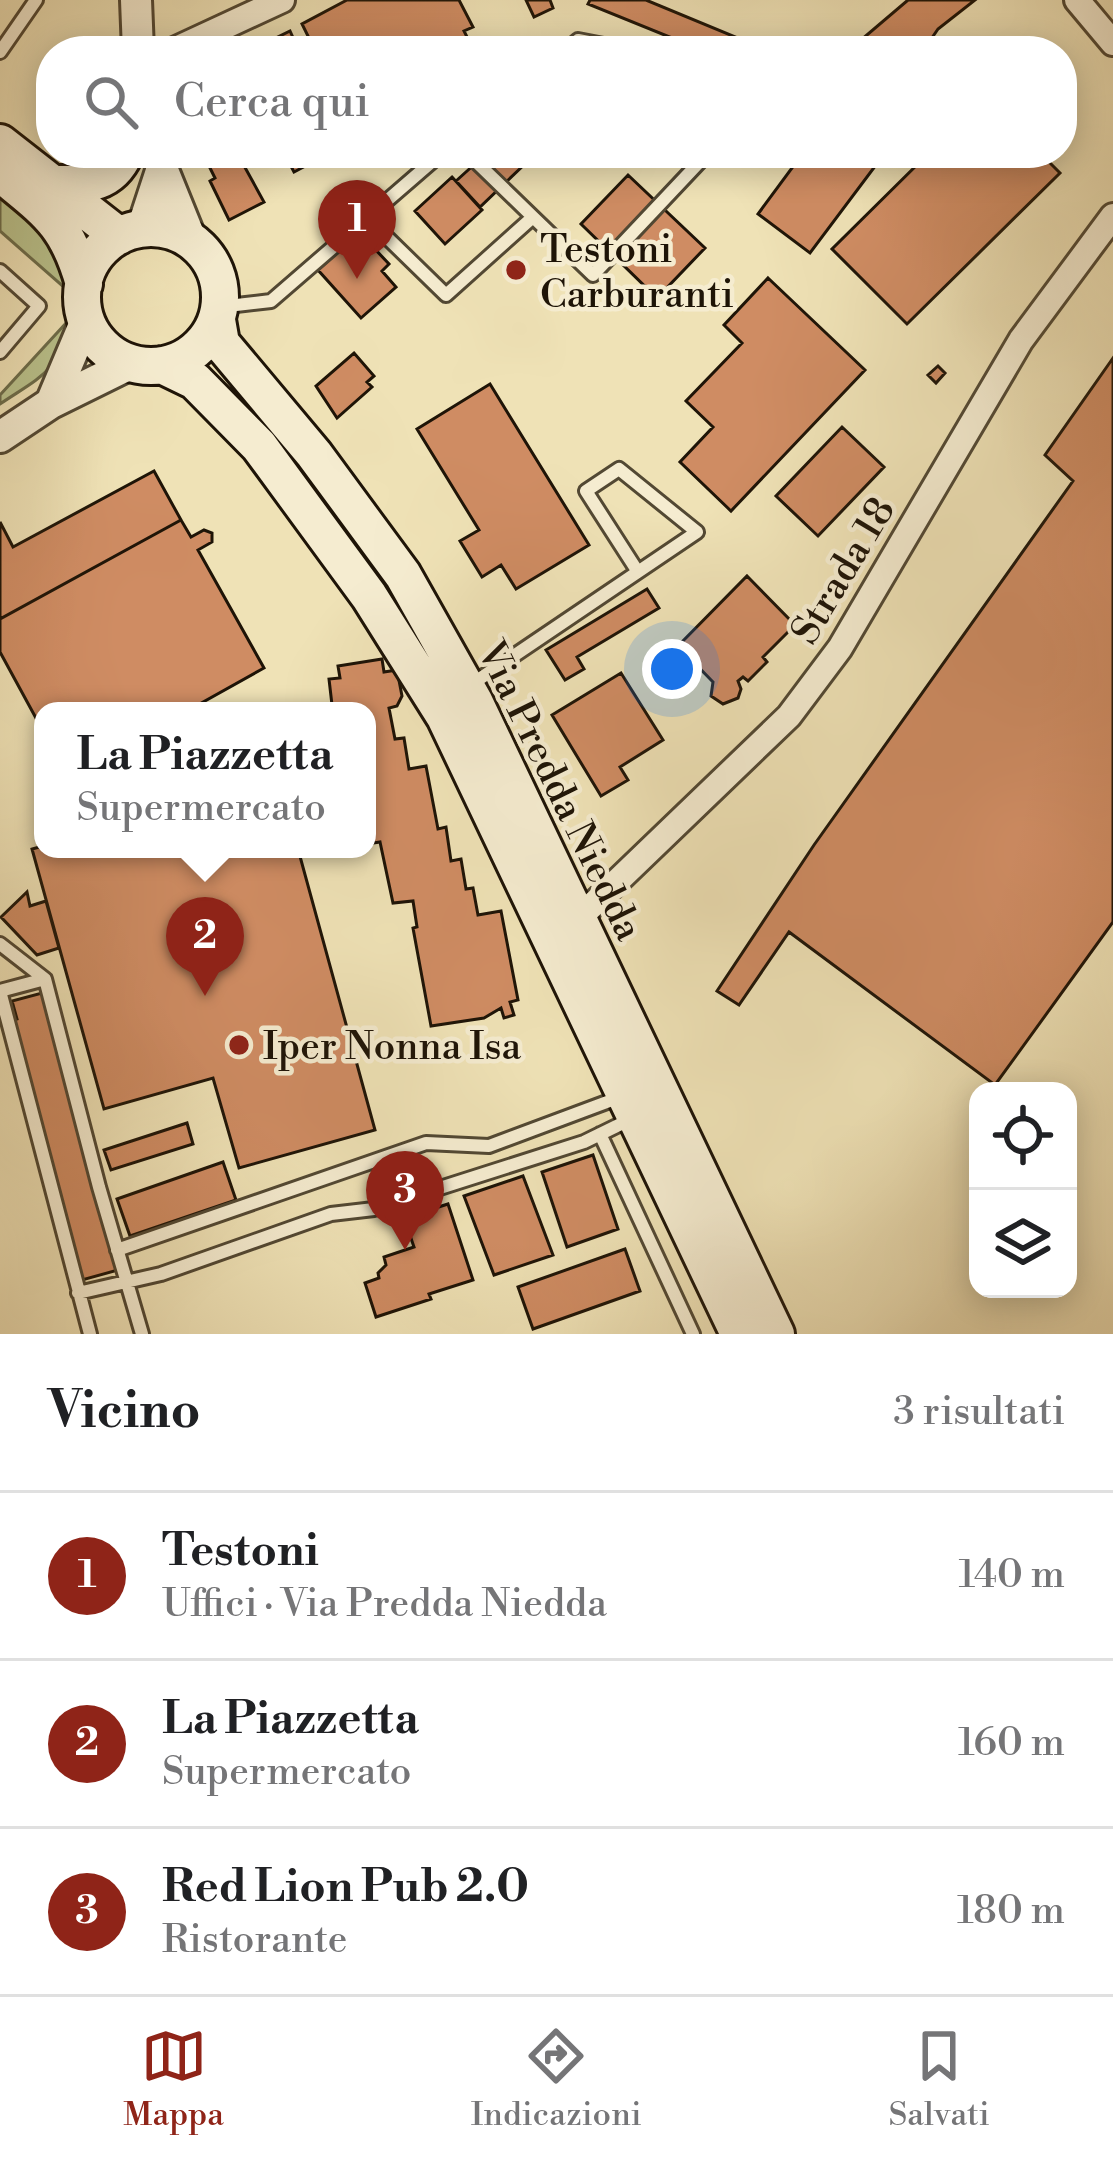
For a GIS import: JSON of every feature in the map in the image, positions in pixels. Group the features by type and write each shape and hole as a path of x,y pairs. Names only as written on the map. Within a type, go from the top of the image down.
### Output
{"main road":[{"path":"0,143 131,233"},
{"path":"54,184 92,184 111,176 116,168"},
{"path":"0,173 54,218 74,248 85,302 104,347 147,364 177,361 201,345 218,313 215,271 191,242 176,233 131,233 103,248 90,265 85,302"},
{"name":"Via Predda Niedda","path":"218,313 221,343 314,454 403,575 466,688 776,1334"},
{"name":"Via Predda Niedda","path":"147,364 195,381 259,446 369,596 445,717 739,1334"}],"street":[{"path":"136,0 137,36"},
{"path":"204,36 281,0"},
{"path":"1077,0 1113,43"},
{"path":"131,233 156,168"},
{"path":"162,168 191,242"},
{"name":"Strada 18","path":"579,918 789,716 839,648 1021,340 1113,216"},
{"path":"51,403 85,302"},
{"path":"0,437 51,403 147,364"}],"lane":[{"path":"0,52 36,0"},
{"path":"218,313 271,301 424,168"},
{"path":"482,168 593,275 694,168"},
{"path":"366,217 446,295 533,217"},
{"path":"0,271 39,306 0,352"},
{"path":"466,688 638,572 697,532 619,469 586,491 638,572"},
{"path":"0,944 45,979 142,1334"},
{"path":"45,979 0,991 90,1334"},
{"path":"78,1293 161,1274 331,1214 374,1209 600,1135 631,1106"},
{"path":"117,1250 426,1143 489,1145 631,1106"},
{"path":"600,1135 693,1334"}],"green space":[{"path":"0,196 52,247 66,289 0,231"},
{"path":"68,321 54,363 0,404 0,395"}],"building":[{"path":"347,0 459,0 473,27 464,31 466,36 308,36 302,24"},
{"path":"526,0 550,0 553,8 534,17"},
{"path":"590,0 646,0 733,36 667,36 588,4"},
{"path":"908,0 975,0 933,36 866,36"},
{"path":"210,168 245,168 264,202 229,220 210,181 215,178"},
{"path":"470,168 521,168 480,207 456,181"},
{"path":"792,168 874,168 810,253 758,214"},
{"path":"914,168 1055,168 1060,173 907,324 832,249"},
{"path":"628,175 705,248 657,298 581,224"},
{"path":"452,177 482,210 445,244 415,211"},
{"path":"353,238 360,247 365,243 373,247 389,264 382,271 396,287 361,318 318,270"},
{"path":"768,278 865,370 731,511 680,462 713,427 686,401 742,343 724,325"},
{"path":"354,353 374,376 367,382 372,387 337,418 316,386"},
{"path":"1113,358 1113,922 997,1082 991,1082 789,932 739,1005 717,991 814,845 1073,481 1045,455"},
{"path":"938,366 945,373 936,383 928,375"},
{"path":"490,384 589,545 516,589 501,565 482,577 460,541 479,530 417,429"},
{"path":"842,427 884,467 818,536 776,496"},
{"path":"154,471 181,520 0,619 0,522 13,547"},
{"path":"181,520 191,537 204,530 212,533 212,542 198,550 264,668 203,702 34,702 34,714 0,652 0,619"},
{"path":"747,576 795,625 763,657 767,662 748,681 743,677 738,681 738,698 723,704 711,696 713,682 678,646"},
{"path":"647,589 659,608 577,657 584,669 565,680 546,650"},
{"path":"382,659 384,672 397,670 402,696 397,706 389,708 395,739 404,738 409,769 426,766 438,829 446,827 451,861 461,859 466,889 473,888 478,915 501,911 518,1000 510,1002 514,1015 504,1018 501,1008 484,1018 431,1026 413,928 417,927 413,901 393,903 380,842 376,843 376,702 332,702 329,679 340,678 338,666"},
{"path":"621,673 663,740 620,767 628,780 601,796 552,715"},
{"path":"34,858 300,858 375,1130 239,1168 213,1078 104,1109"},
{"path":"27,892 30,906 46,901 59,948 37,955 1,917"},
{"path":"42,993 118,1270 82,1280 10,1021 17,1019 12,1001"},
{"path":"187,1123 193,1144 111,1170 104,1150"},
{"path":"593,1155 618,1229 567,1247 542,1172"},
{"path":"223,1162 236,1200 130,1236 117,1199"},
{"path":"523,1176 553,1255 494,1275 464,1196"},
{"path":"448,1204 473,1280 376,1317 365,1283 379,1278 386,1265 384,1257 414,1247 404,1218"},
{"path":"625,1249 640,1291 533,1329 518,1287"}],"place":[{"name":"Testoni Carburanti","path":"516,270"},
{"name":"Testoni","path":"357,279"},
{"name":"La Piazzetta","path":"205,996"},
{"name":"Iper Nonna Isa","path":"239,1045"},
{"name":"Red Lion Pub 2.0","path":"405,1250"}]}
